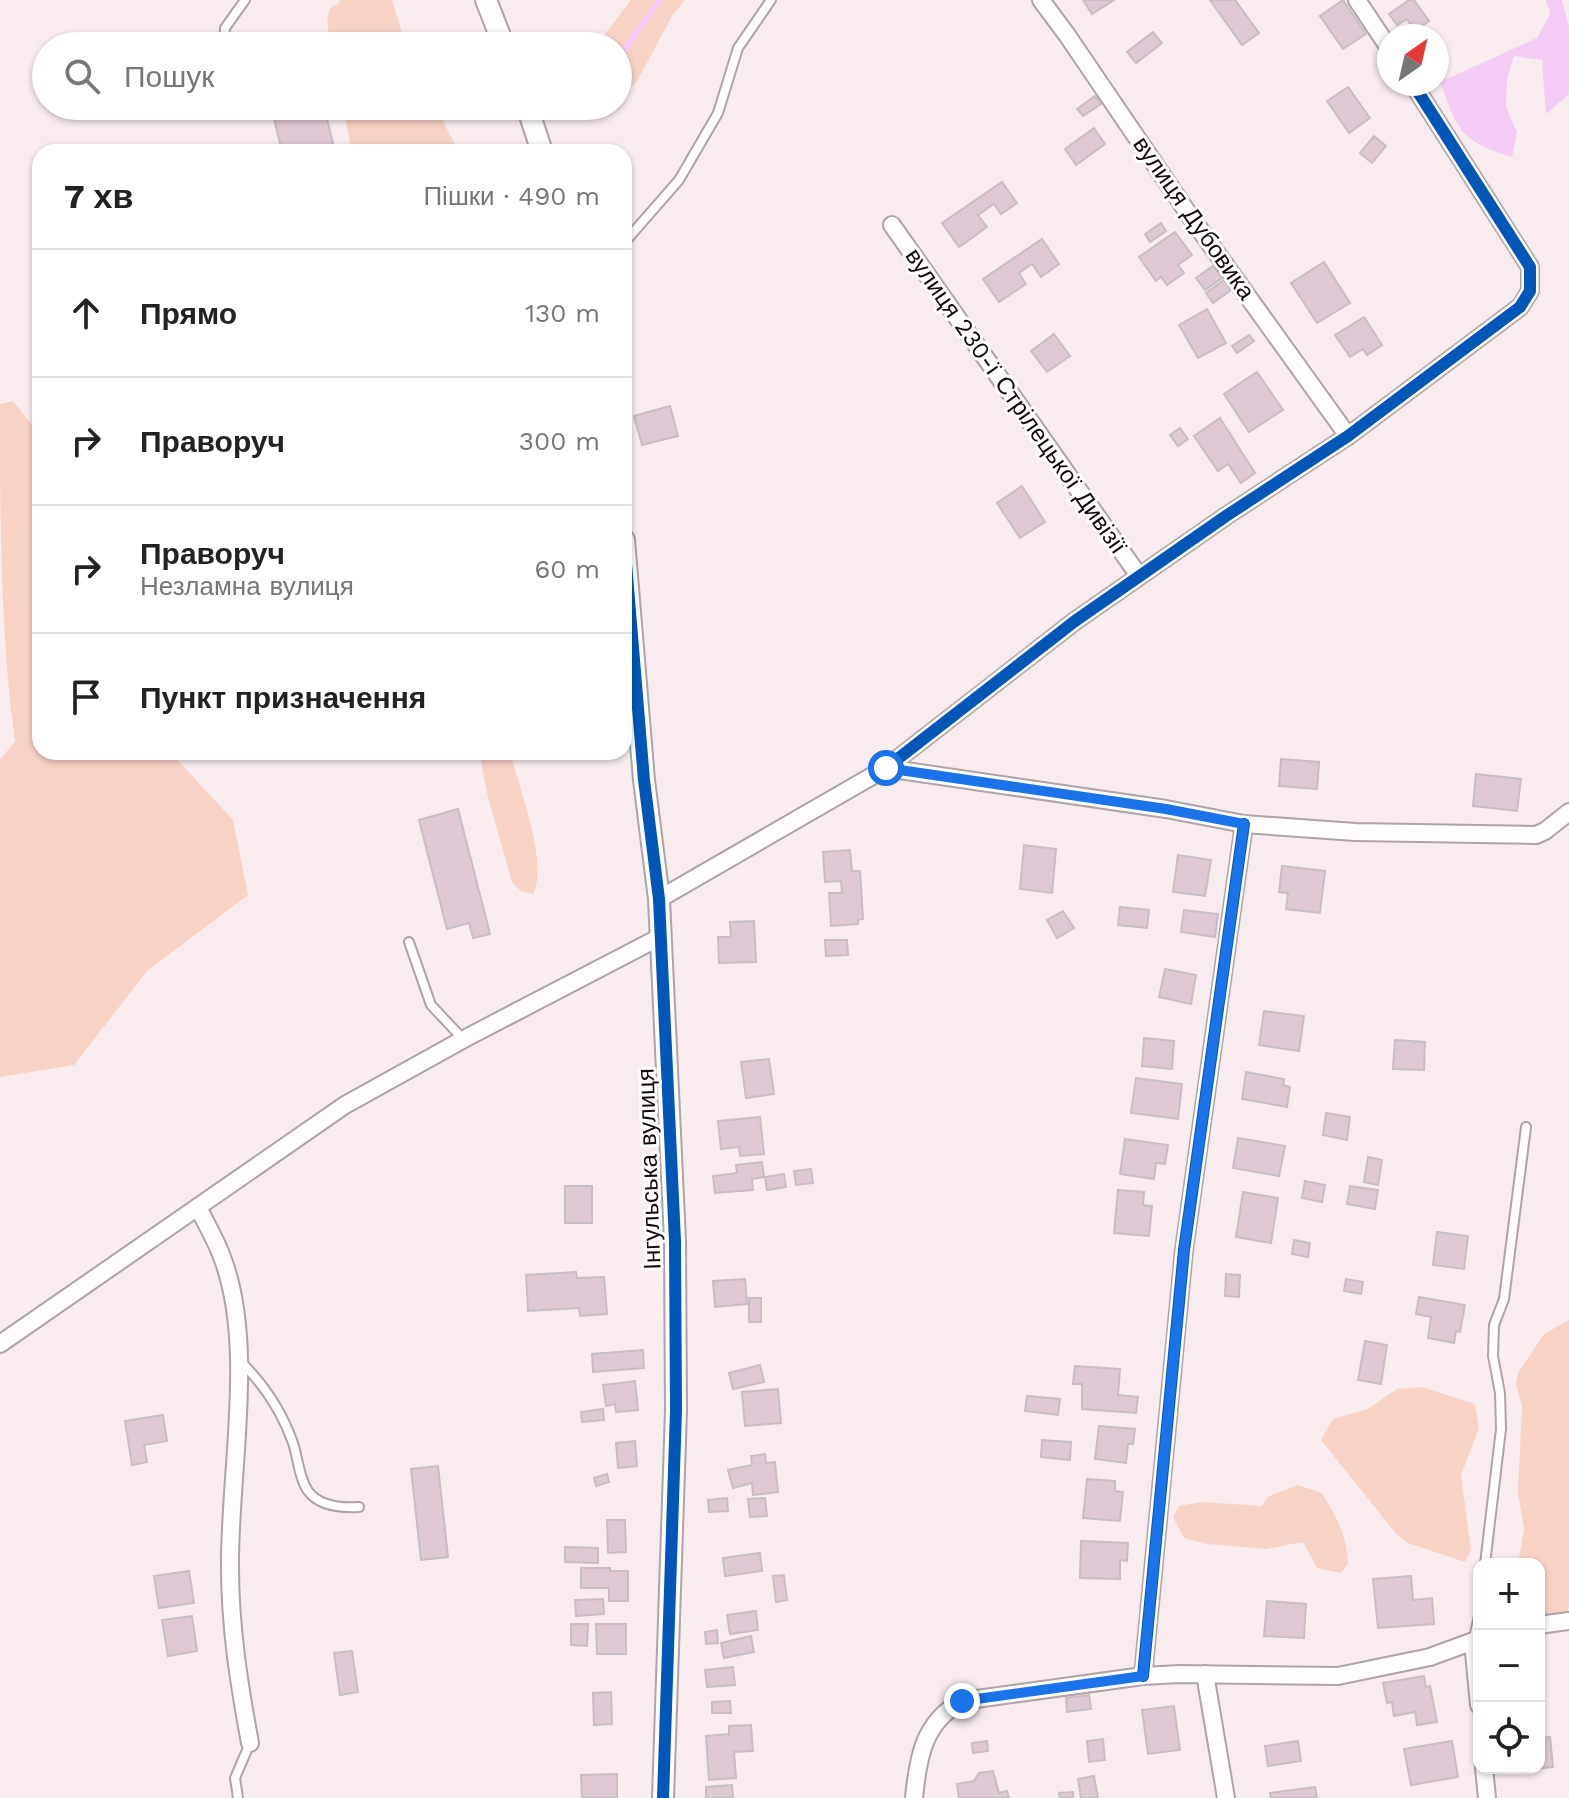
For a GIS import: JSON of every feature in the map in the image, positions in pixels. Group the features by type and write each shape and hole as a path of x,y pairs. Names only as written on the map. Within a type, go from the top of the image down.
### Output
{"street":[{"path":"486,0 499,32"},
{"name":"вулиця Дубовика","path":"1041,0 1190,216 1348,436"},
{"path":"1357,0 1377,30"},
{"path":"659,899 886,768 1075,621 1348,436 1520,307 1530,291 1530,267 1421,96"},
{"path":"532,120 539,144"},
{"name":"вулиця 230-ї Стрілецької Дивізії","path":"892,225 1139,576"},
{"name":"Інгульська вулиця","path":"632,636 644,780 659,899 675,1241 676,1396 663,1798"},
{"path":"886,768 1166,809 1244,824 1355,832 1523,835 1545,831 1569,812"},
{"path":"1143,1676 1184,1250 1244,824"},
{"path":"0,1344 345,1105 660,937"},
{"path":"198,1207 223,1258 235,1312 239,1359 230,1566 234,1660 250,1743"},
{"path":"1545,1624 1569,1621"},
{"path":"914,1798 924,1745 931,1726 944,1711 962,1701 1143,1676 1338,1676 1430,1657 1473,1642"},
{"path":"1205,1674 1226,1798"},
{"path":"1485,1774 1487,1798"}],"lane":[{"path":"225,32 245,0"},
{"path":"632,234 679,180 718,113 738,48 771,0"},
{"path":"409,942 431,1005 464,1039"},
{"path":"1486,1558 1497,1484 1501,1429 1500,1393 1493,1356 1494,1325 1504,1299 1526,1127"},
{"path":"239,1359 274,1402 293,1443 306,1489 318,1500 344,1508 359,1507"},
{"path":"238,1798 235,1778 250,1743"}],"shaded area":[{"path":"392,0 402,32 329,32 330,8 340,2"},
{"path":"631,0 685,0 672,16 632,86 632,32 607,32"},
{"path":"1546,0 1562,0 1569,27 1569,94 1546,114 1542,60 1514,56 1507,80 1506,107 1517,132 1512,157 1482,146 1463,132 1451,112 1445,96 1449,96 1449,78 1537,38 1550,14"},
{"path":"346,120 442,120 455,144 350,144"},
{"path":"13,401 32,425 32,760 177,760 233,820 248,895 147,971 74,1065 0,1077 0,760 15,741 4,616 0,404"},
{"path":"481,760 511,760 536,848 537,881 533,894 521,891 512,882"},
{"path":"1569,1320 1569,1606 1566,1615 1556,1622 1545,1618 1545,1558 1519,1558 1524,1529 1518,1492 1522,1406 1516,1385 1518,1373 1544,1334"},
{"path":"1422,1387 1475,1404 1479,1428 1461,1475 1471,1550 1465,1562 1408,1543 1398,1536 1321,1440 1333,1419 1368,1409 1397,1389"},
{"path":"1298,1485 1322,1493 1336,1518 1343,1534 1348,1563 1341,1573 1317,1568 1303,1542 1266,1549 1208,1544 1184,1538 1173,1517 1179,1506 1202,1502 1262,1506 1267,1497"}],"building":[{"path":"1083,0 1114,0 1092,14"},
{"path":"1210,0 1235,0 1259,33 1242,45"},
{"path":"1343,0 1366,34 1343,49 1320,16"},
{"path":"1409,0 1414,0 1429,21 1410,24 1407,19 1396,24 1389,14"},
{"path":"1153,32 1162,43 1136,63 1127,52"},
{"path":"1348,87 1370,118 1349,133 1327,101"},
{"path":"1095,96 1101,104 1083,116 1077,109"},
{"path":"274,120 327,120 333,144 280,144"},
{"path":"1094,128 1105,144 1076,165 1065,149"},
{"path":"1374,136 1386,146 1372,163 1360,153"},
{"path":"1002,182 1017,203 1001,214 994,204 978,215 987,227 959,247 942,223"},
{"path":"1161,223 1166,231 1150,242 1145,234"},
{"path":"1175,232 1192,255 1178,265 1184,273 1167,285 1161,277 1156,281 1139,257"},
{"path":"1042,239 1059,264 1041,277 1032,264 1019,273 1026,284 999,302 983,279"},
{"path":"1324,262 1350,303 1317,323 1291,283"},
{"path":"1213,266 1222,278 1205,290 1196,278"},
{"path":"1224,280 1231,290 1213,303 1206,293"},
{"path":"1207,309 1226,343 1198,358 1179,325"},
{"path":"1364,317 1382,345 1367,355 1363,349 1350,357 1335,335"},
{"path":"1054,334 1070,356 1047,372 1031,351"},
{"path":"1249,335 1254,341 1237,353 1232,346"},
{"path":"1257,372 1283,410 1249,432 1224,394"},
{"path":"670,406 678,436 642,445 634,416"},
{"path":"1220,418 1255,473 1241,483 1228,464 1218,471 1194,436"},
{"path":"1180,428 1188,439 1178,446 1170,435"},
{"path":"1022,486 1045,522 1020,538 997,503"},
{"path":"1281,759 1319,762 1317,789 1279,786"},
{"path":"1476,774 1521,779 1517,811 1473,806"},
{"path":"458,809 490,934 473,938 469,923 447,929 419,820"},
{"path":"1024,845 1056,849 1052,893 1020,889"},
{"path":"850,850 852,871 860,871 863,919 858,920 858,924 831,926 829,893 842,893 841,881 825,882 823,852"},
{"path":"1178,855 1211,860 1205,896 1173,892"},
{"path":"1282,866 1325,871 1320,913 1286,909 1288,893 1279,892"},
{"path":"1120,907 1149,910 1147,928 1118,925"},
{"path":"1184,910 1218,914 1215,937 1181,932"},
{"path":"1063,911 1074,928 1057,938 1047,920"},
{"path":"754,921 756,962 719,963 718,937 731,937 730,922"},
{"path":"825,940 847,940 848,955 826,956"},
{"path":"1165,969 1196,975 1191,1004 1159,997"},
{"path":"1264,1011 1304,1016 1299,1051 1259,1045"},
{"path":"1144,1038 1174,1041 1172,1069 1142,1066"},
{"path":"1395,1040 1425,1042 1424,1070 1393,1069"},
{"path":"769,1059 774,1094 746,1098 741,1062"},
{"path":"1246,1072 1284,1079 1283,1085 1290,1087 1287,1107 1242,1099"},
{"path":"1136,1078 1182,1084 1178,1119 1131,1113"},
{"path":"1326,1113 1350,1117 1347,1140 1323,1135"},
{"path":"760,1117 764,1154 740,1156 739,1147 721,1149 718,1121"},
{"path":"1238,1138 1285,1146 1279,1176 1233,1168"},
{"path":"1125,1139 1168,1145 1165,1164 1156,1163 1154,1179 1120,1174"},
{"path":"1368,1157 1382,1160 1378,1185 1364,1182"},
{"path":"762,1162 764,1177 752,1179 753,1190 715,1193 713,1176 737,1173 736,1165"},
{"path":"811,1169 813,1183 796,1185 794,1171"},
{"path":"784,1174 786,1187 767,1190 765,1177"},
{"path":"1305,1181 1325,1185 1322,1202 1302,1198"},
{"path":"565,1186 592,1186 592,1223 565,1223"},
{"path":"1350,1186 1378,1190 1375,1209 1347,1204"},
{"path":"1118,1190 1144,1192 1143,1205 1152,1206 1149,1236 1114,1233"},
{"path":"1243,1192 1278,1198 1271,1243 1236,1237"},
{"path":"1437,1232 1468,1236 1464,1269 1433,1265"},
{"path":"1294,1240 1310,1243 1308,1257 1292,1254"},
{"path":"576,1272 577,1278 604,1277 607,1314 580,1316 579,1308 528,1311 526,1275"},
{"path":"1226,1274 1240,1275 1239,1297 1225,1296"},
{"path":"745,1279 747,1304 715,1307 713,1281"},
{"path":"1346,1279 1363,1282 1361,1294 1344,1291"},
{"path":"1419,1297 1465,1305 1460,1332 1456,1331 1454,1343 1428,1338 1431,1317 1416,1314"},
{"path":"749,1298 761,1298 761,1322 749,1322"},
{"path":"1365,1341 1387,1345 1381,1384 1358,1380"},
{"path":"643,1350 644,1368 593,1372 592,1354"},
{"path":"760,1365 764,1382 733,1389 729,1373"},
{"path":"1075,1366 1120,1369 1118,1395 1138,1397 1136,1413 1082,1409 1082,1384 1073,1384"},
{"path":"635,1381 638,1410 616,1412 615,1404 606,1406 603,1385"},
{"path":"778,1389 781,1423 745,1426 742,1392"},
{"path":"1027,1396 1060,1399 1058,1415 1025,1411"},
{"path":"603,1409 604,1420 582,1422 581,1412"},
{"path":"163,1415 167,1441 144,1445 147,1462 132,1465 125,1421"},
{"path":"1099,1426 1135,1429 1133,1444 1128,1444 1126,1463 1095,1459"},
{"path":"1042,1440 1071,1442 1070,1460 1041,1457"},
{"path":"635,1441 637,1466 618,1468 616,1443"},
{"path":"765,1454 766,1463 775,1462 778,1492 753,1495 752,1483 733,1488 728,1470 752,1465 751,1456"},
{"path":"438,1466 448,1557 421,1560 411,1469"},
{"path":"607,1474 609,1482 596,1486 594,1478"},
{"path":"1087,1479 1115,1481 1115,1491 1123,1492 1120,1521 1083,1518"},
{"path":"727,1498 728,1511 709,1512 708,1500"},
{"path":"765,1498 767,1516 750,1517 748,1499"},
{"path":"607,1520 625,1520 626,1552 608,1553"},
{"path":"1081,1541 1128,1543 1127,1561 1120,1560 1120,1579 1080,1578"},
{"path":"565,1547 598,1548 598,1563 565,1562"},
{"path":"760,1553 762,1571 725,1576 723,1558"},
{"path":"581,1568 628,1571 628,1601 609,1601 609,1588 581,1588"},
{"path":"189,1571 194,1603 159,1608 154,1576"},
{"path":"784,1575 787,1600 776,1602 773,1576"},
{"path":"1411,1576 1413,1600 1432,1598 1434,1624 1378,1628 1373,1579"},
{"path":"603,1599 604,1614 576,1616 575,1600"},
{"path":"1267,1601 1306,1604 1304,1638 1264,1636"},
{"path":"756,1611 758,1630 730,1634 727,1615"},
{"path":"192,1616 197,1651 168,1656 162,1620"},
{"path":"571,1624 588,1624 587,1646 571,1645"},
{"path":"596,1624 626,1624 626,1654 597,1654"},
{"path":"717,1630 718,1643 706,1644 705,1632"},
{"path":"751,1636 754,1652 724,1658 721,1643"},
{"path":"352,1651 358,1692 340,1695 334,1653"},
{"path":"733,1667 735,1685 707,1687 705,1670"},
{"path":"1424,1676 1426,1687 1430,1686 1437,1722 1417,1725 1415,1712 1394,1716 1392,1702 1387,1703 1383,1683"},
{"path":"611,1692 612,1724 594,1725 593,1693"},
{"path":"1089,1695 1091,1709 1067,1712 1066,1698"},
{"path":"730,1701 731,1713 712,1713 712,1702"},
{"path":"1174,1706 1180,1750 1148,1754 1142,1710"},
{"path":"751,1725 753,1751 734,1752 736,1778 709,1780 706,1736 729,1734 729,1726"},
{"path":"1545,1737 1550,1737 1553,1767 1545,1768"},
{"path":"1103,1739 1105,1760 1089,1762 1087,1741"},
{"path":"987,1741 988,1751 973,1753 972,1743"},
{"path":"1298,1741 1301,1761 1268,1766 1265,1746"},
{"path":"1452,1741 1458,1777 1411,1785 1404,1749"},
{"path":"993,1771 999,1793 1007,1791 1009,1798 959,1798 957,1784 974,1781 979,1773"},
{"path":"617,1774 617,1798 582,1798 581,1775"},
{"path":"1094,1776 1098,1798 1081,1798 1078,1779"},
{"path":"732,1785 733,1798 706,1798 706,1787"},
{"path":"1315,1787 1317,1798 1271,1798 1270,1793"},
{"path":"1073,1792 1073,1798 1060,1798 1059,1793"}],"waterway":[{"path":"632,39 660,0"}],"cycle path":[{"path":"886,768 1075,621 1348,436 1520,307 1530,291 1530,267 1421,96"},
{"path":"632,636 644,780 659,899 675,1241 676,1411 663,1798"},
{"path":"1143,1676 1184,1250 1244,824"}],"route":[{"path":"886,768 1166,809 1244,824 1184,1250 1143,1676 962,1701"}]}
